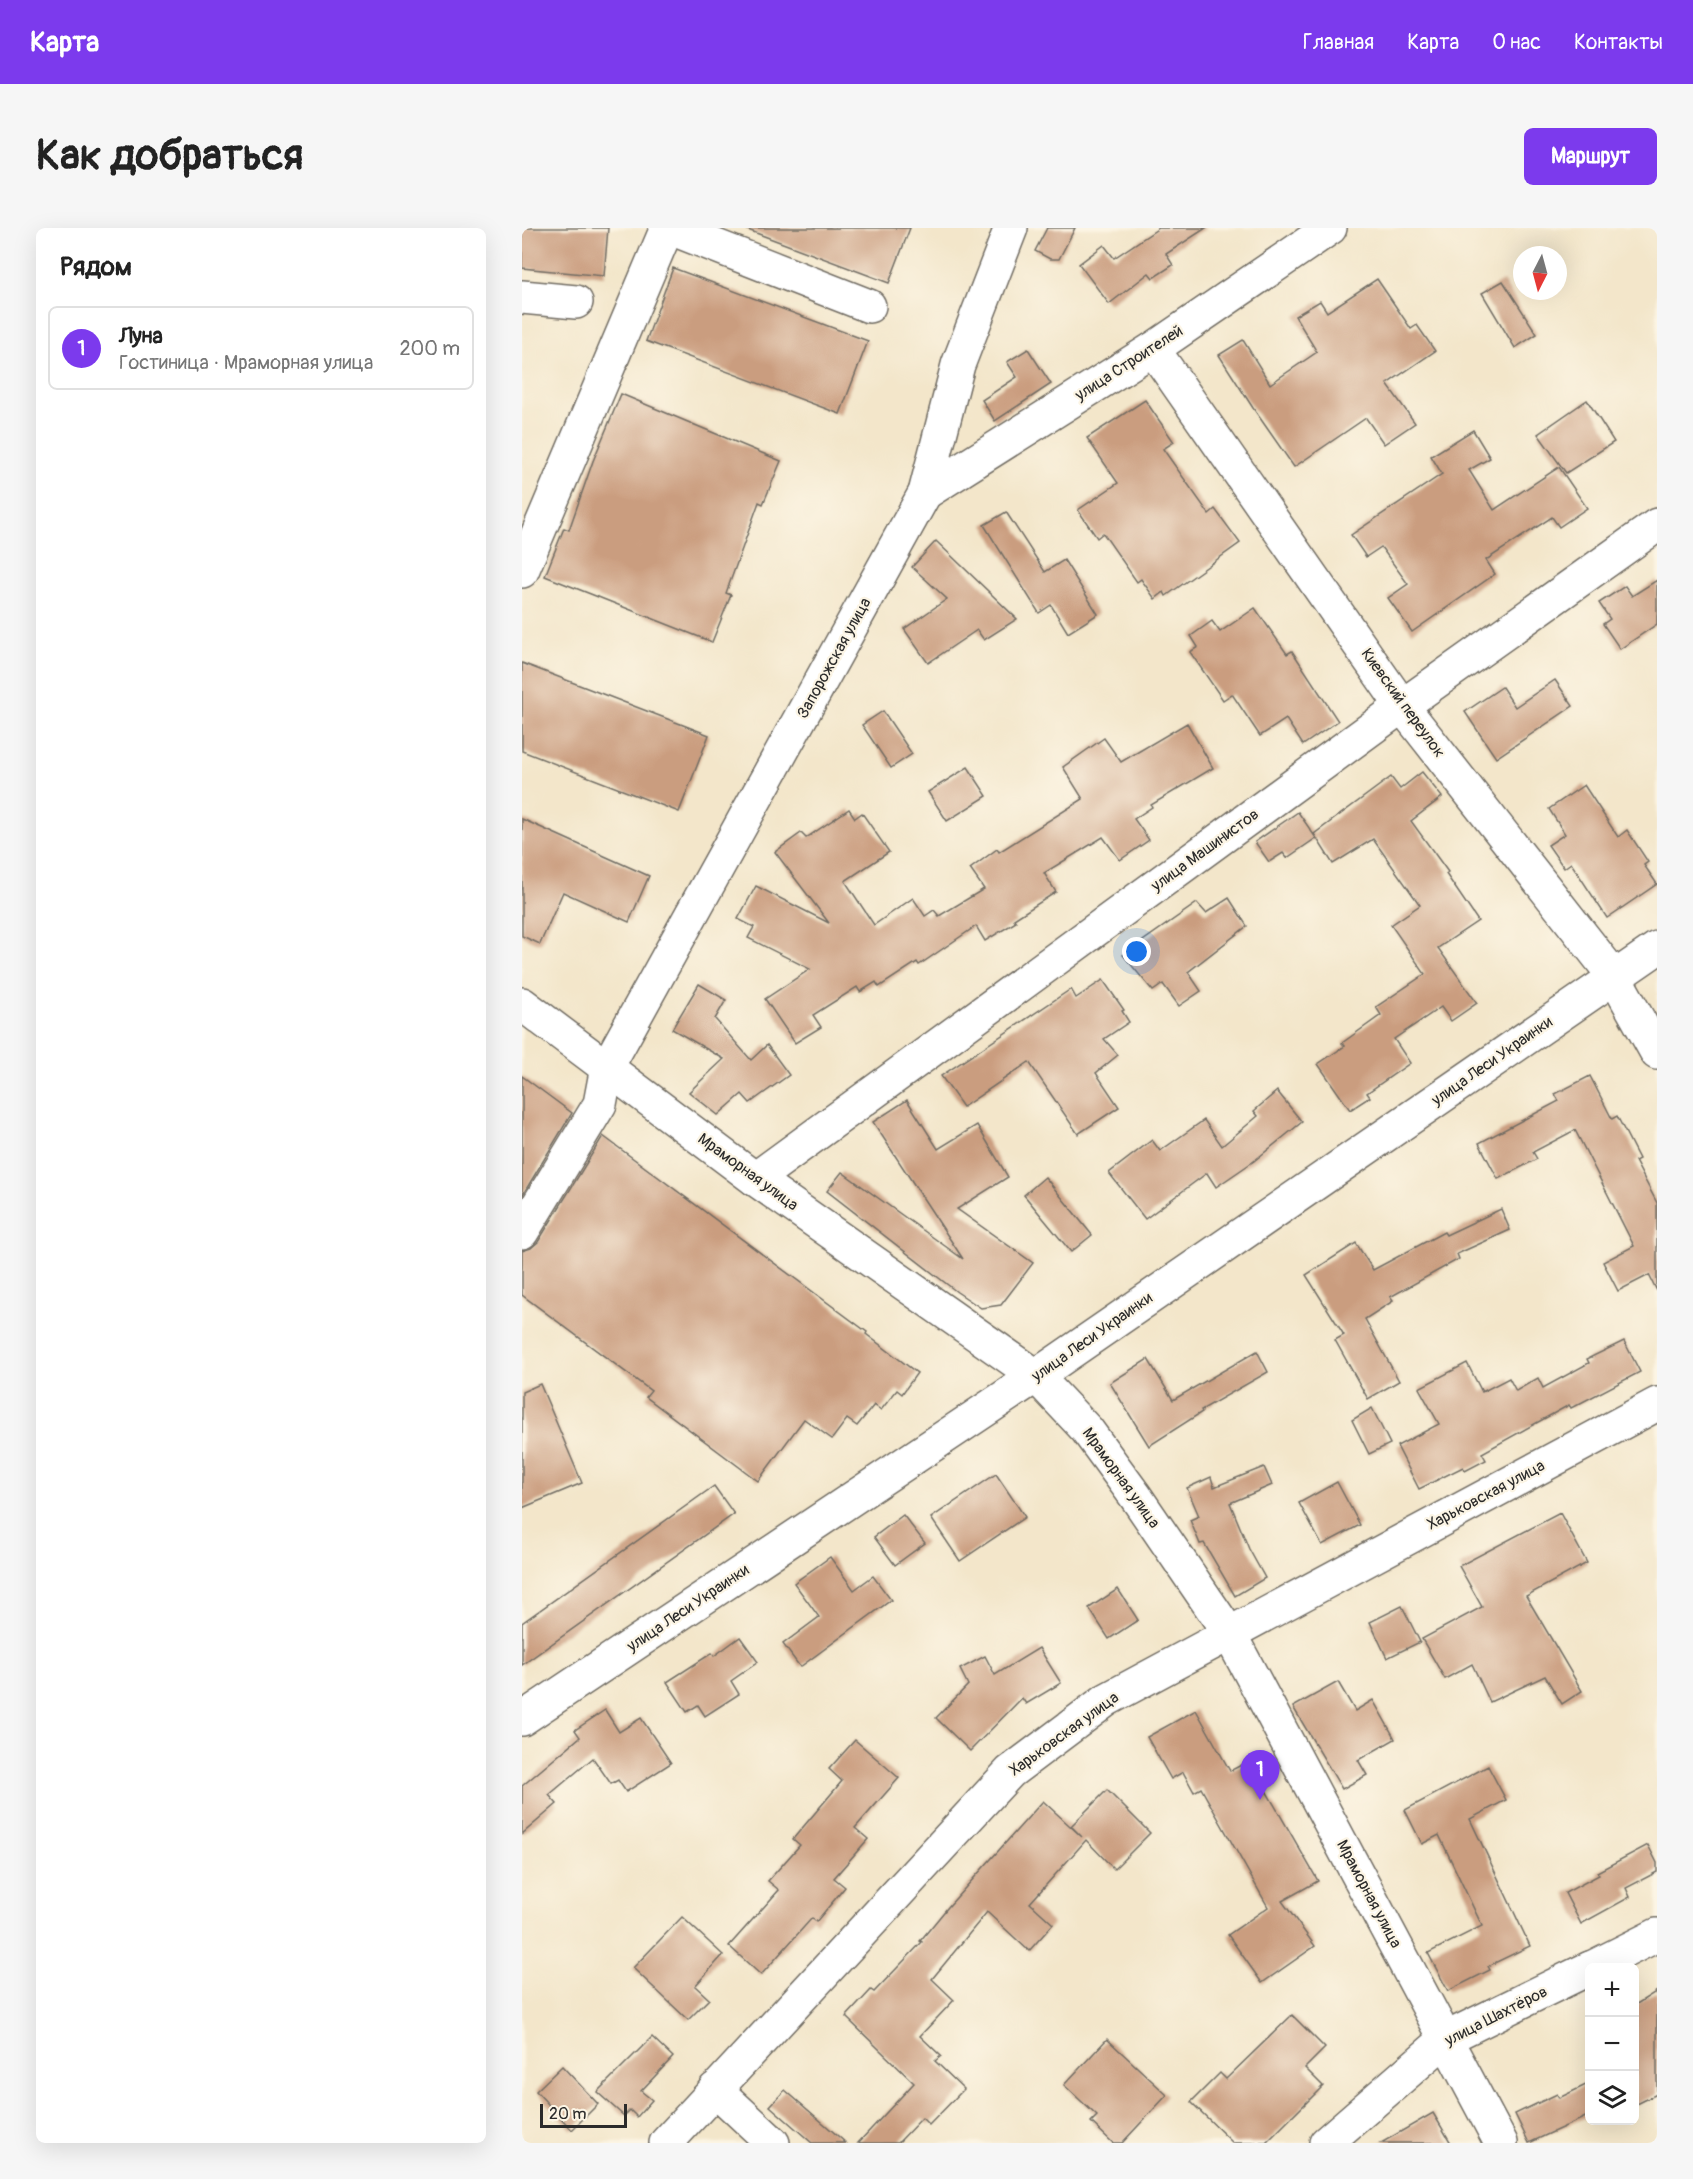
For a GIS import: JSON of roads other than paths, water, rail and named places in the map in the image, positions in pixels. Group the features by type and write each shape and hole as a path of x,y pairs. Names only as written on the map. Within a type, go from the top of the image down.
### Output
{"street":[{"path":"522,571 668,228 869,306"},
{"name":"Запорожская улица","path":"522,1232 600,1104 607,1067 925,493 958,365 1011,228"},
{"name":"улица Строителей","path":"925,493 1153,349 1330,228"},
{"path":"522,297 576,302"},
{"name":"Киевский переулок","path":"1153,349 1402,706 1614,976 1657,1053"},
{"name":"улица Машинистов","path":"755,1179 1402,706 1657,525"},
{"name":"улица Леси Украинки","path":"522,1719 1036,1376 1657,948"},
{"name":"Мраморная улица","path":"522,1004 755,1179 1036,1376 1087,1430 1229,1633 1501,2143"},
{"name":"Харьковская улица","path":"666,2143 1010,1772 1106,1700 1657,1404"},
{"name":"улица Шахтёров","path":"1600,1963 1657,1935"},
{"name":"улица Шахтёров","path":"1326,2143 1446,2038 1585,1970"},
{"path":"715,2089 773,2143"}],"place":[{"name":"Луна","path":"1260,1800"}]}
